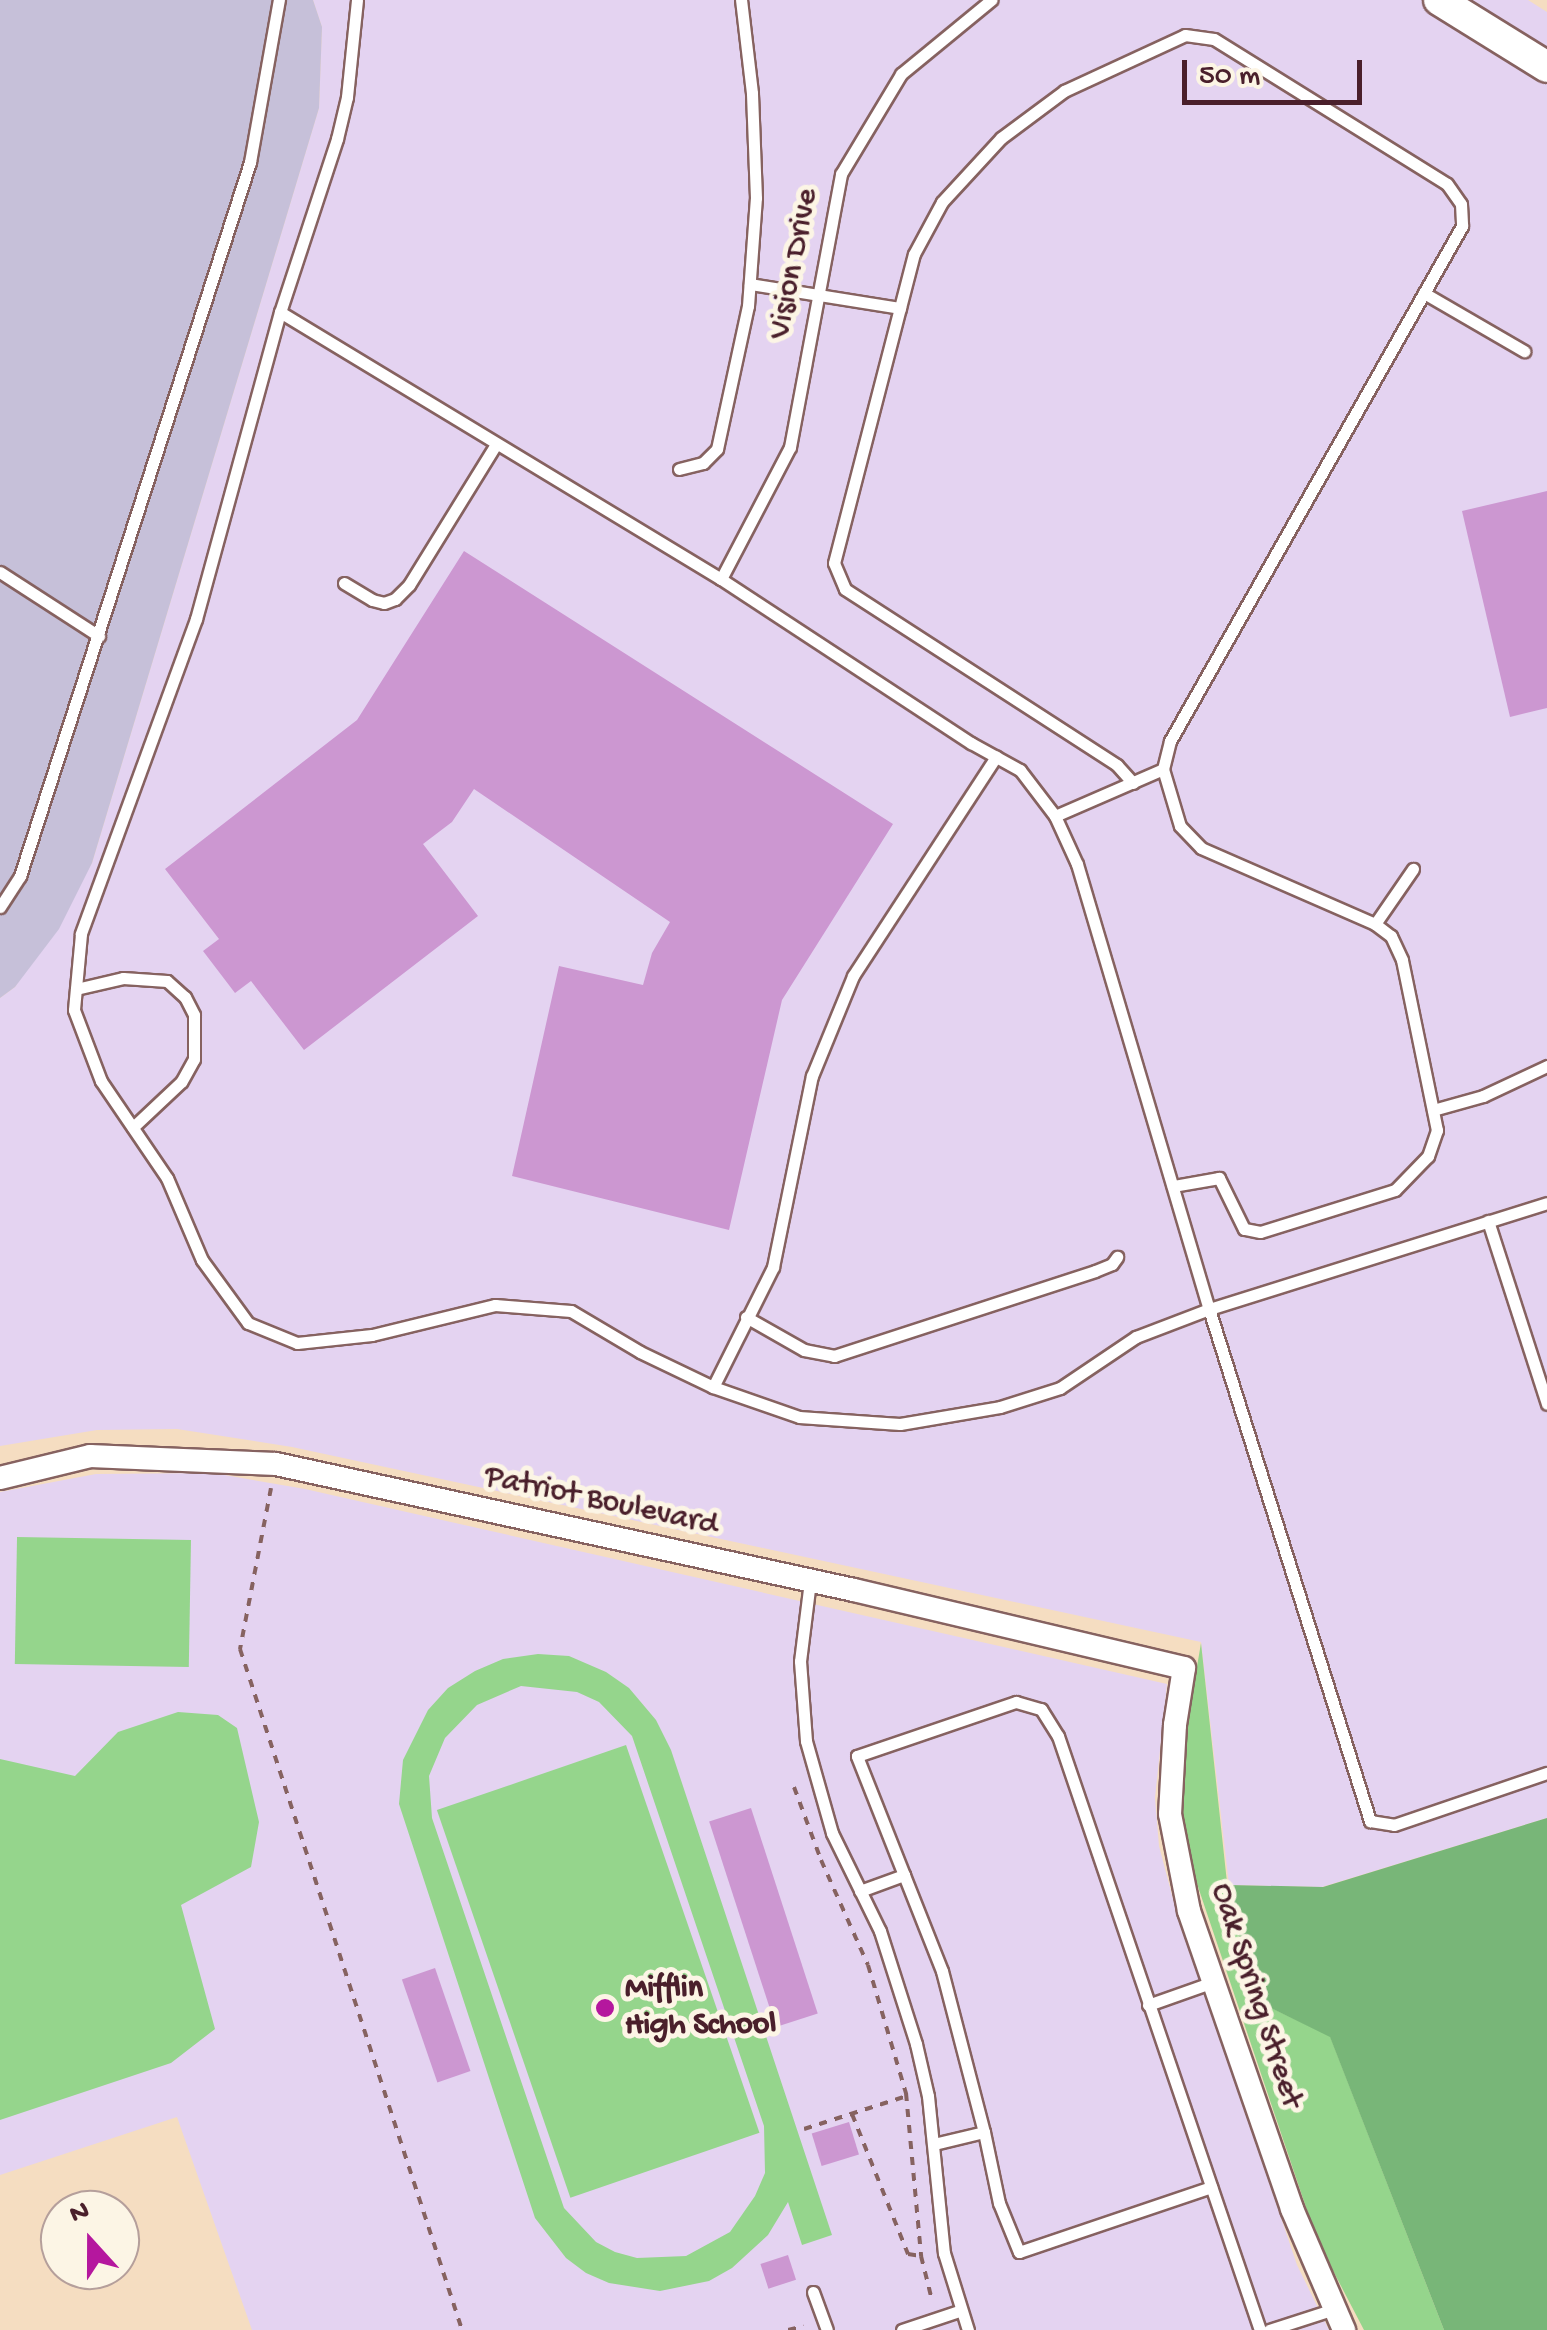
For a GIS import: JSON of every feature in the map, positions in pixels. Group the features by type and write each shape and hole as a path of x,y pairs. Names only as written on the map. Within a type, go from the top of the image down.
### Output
{"main road":[{"path":"1440,0 1547,66"}],"street":[{"name":"Patriot Boulevard","path":"0,1478 90,1456 276,1464 810,1580 1184,1668"},
{"name":"Oak Spring Street","path":"1184,1668 1175,1725 1170,1814 1190,1911 1292,2209 1339,2319"}],"lane":[{"path":"0,908 20,876 250,162 279,0"},
{"path":"357,0 347,97 338,139 280,312 196,619 80,934 74,1010 102,1081 167,1178 202,1260 248,1324 298,1343 372,1335 495,1306 571,1311 640,1352 713,1387 799,1417 900,1424 1000,1407 1060,1388 1136,1338 1209,1309 1547,1203"},
{"path":"679,468 703,463 716,449 750,284 756,198 752,92 741,0"},
{"name":"Vision Drive","path":"721,579 790,447 841,174 901,74 991,0"},
{"path":"1132,782 1116,765 845,589 837,578 834,562 914,254 942,202 1001,138 1064,91 1185,35 1214,38 1447,184 1461,204 1462,226 1170,741 1162,769 1180,826 1201,848 1375,924 1392,936 1402,960 1437,1130 1428,1156 1396,1190 1260,1232 1244,1230 1219,1178 1173,1186"},
{"path":"750,284 900,308"},
{"path":"1424,293 1524,351"},
{"path":"280,312 721,579 1020,770 1055,816 1077,864 1209,1309 1370,1821 1394,1824 1547,1774"},
{"path":"344,583 372,600 384,603 395,599 409,585 496,444"},
{"path":"0,572 99,636"},
{"path":"713,1387 773,1267 812,1076 853,976 996,757"},
{"path":"1055,816 1162,769"},
{"path":"1375,924 1413,869"},
{"path":"76,989 123,978 166,981 184,996 194,1015 194,1059 181,1082 132,1127"},
{"path":"1433,1110 1483,1096 1547,1066"},
{"path":"1488,1221 1547,1404"},
{"path":"746,1317 804,1350 834,1356 1096,1270 1112,1264 1116,1257"},
{"path":"810,1580 800,1661 806,1741 832,1834 880,1931 916,2044 934,2144 944,2253 968,2330"},
{"path":"1211,2187 1019,2252 999,2203 942,1971 857,1756 1016,1702 1041,1709 1058,1736 1260,2330"},
{"path":"860,1891 904,1875"},
{"path":"1148,2004 1213,1982"},
{"path":"934,2144 984,2132"},
{"path":"814,2292 826,2330"},
{"path":"902,2330 959,2310"},
{"path":"1268,2330 1339,2319"}],"path":[{"path":"276,1464 240,1648 462,2330"},
{"path":"794,1787 820,1860 868,1965 907,2096 921,2256 937,2318"},
{"path":"804,2129 907,2096"},
{"path":"852,2114 908,2254 921,2256"}],"shaded area":[{"path":"0,0 313,0 322,27 319,108 92,863 59,929 15,987 0,998"},
{"path":"313,0 1528,0 1547,12 1547,1818 1322,1887 1229,1885 1201,1642 292,1447 177,1429 97,1430 0,1446 0,998 15,987 92,863 319,108 322,27"},
{"name":"Mifflin High School","path":"213,1473 305,1489 1167,1684 1155,1798 1159,1846 1173,1899 1297,2265 1329,2330 252,2330 177,2117 0,2175 0,1492 96,1474"}],"green space":[{"path":"17,1537 191,1540 189,1667 15,1664"},
{"path":"1201,1643 1230,1910 1263,2004 1330,2036 1444,2330 1364,2330 1317,2240 1190,1863 1180,1802 1183,1749"},
{"path":"538,1654 569,1656 606,1672 629,1688 656,1720 671,1750 832,2235 802,2245 788,2202 768,2235 732,2268 709,2281 660,2291 609,2283 586,2273 566,2258 535,2218 399,1804 403,1760 428,1710 448,1688 503,1659","holes":["521,1686 577,1692 599,1702 632,1736 764,2126 765,2173 755,2196 730,2232 686,2256 637,2258 615,2252 596,2242 564,2208 432,1818 429,1776 445,1738 477,1705"]},
{"path":"178,1712 218,1715 237,1728 259,1822 251,1867 181,1905 215,2029 171,2063 0,2120 0,1759 75,1776 118,1732"},
{"path":"626,1745 759,2133 570,2198 437,1810"},
{"path":"1547,1818 1547,2330 1444,2330 1330,2037 1263,2004 1230,1910 1229,1885 1323,1887"}],"building":[{"path":"1547,491 1547,708 1510,717 1462,511"},
{"path":"464,551 893,824 782,1000 729,1230 512,1176 559,966 643,985 652,953 670,922 474,789 452,822 423,844 478,916 304,1050 251,981 235,993 203,951 219,939 165,869 357,720"},
{"path":"751,1808 818,2013 776,2027 709,1822"},
{"path":"435,1968 470,2071 437,2082 402,1979"},
{"path":"849,2122 859,2155 822,2166 812,2133"},
{"path":"788,2255 796,2280 768,2289 760,2264"}],"place":[{"name":"Mifflin High School","path":"605,2008"}]}
